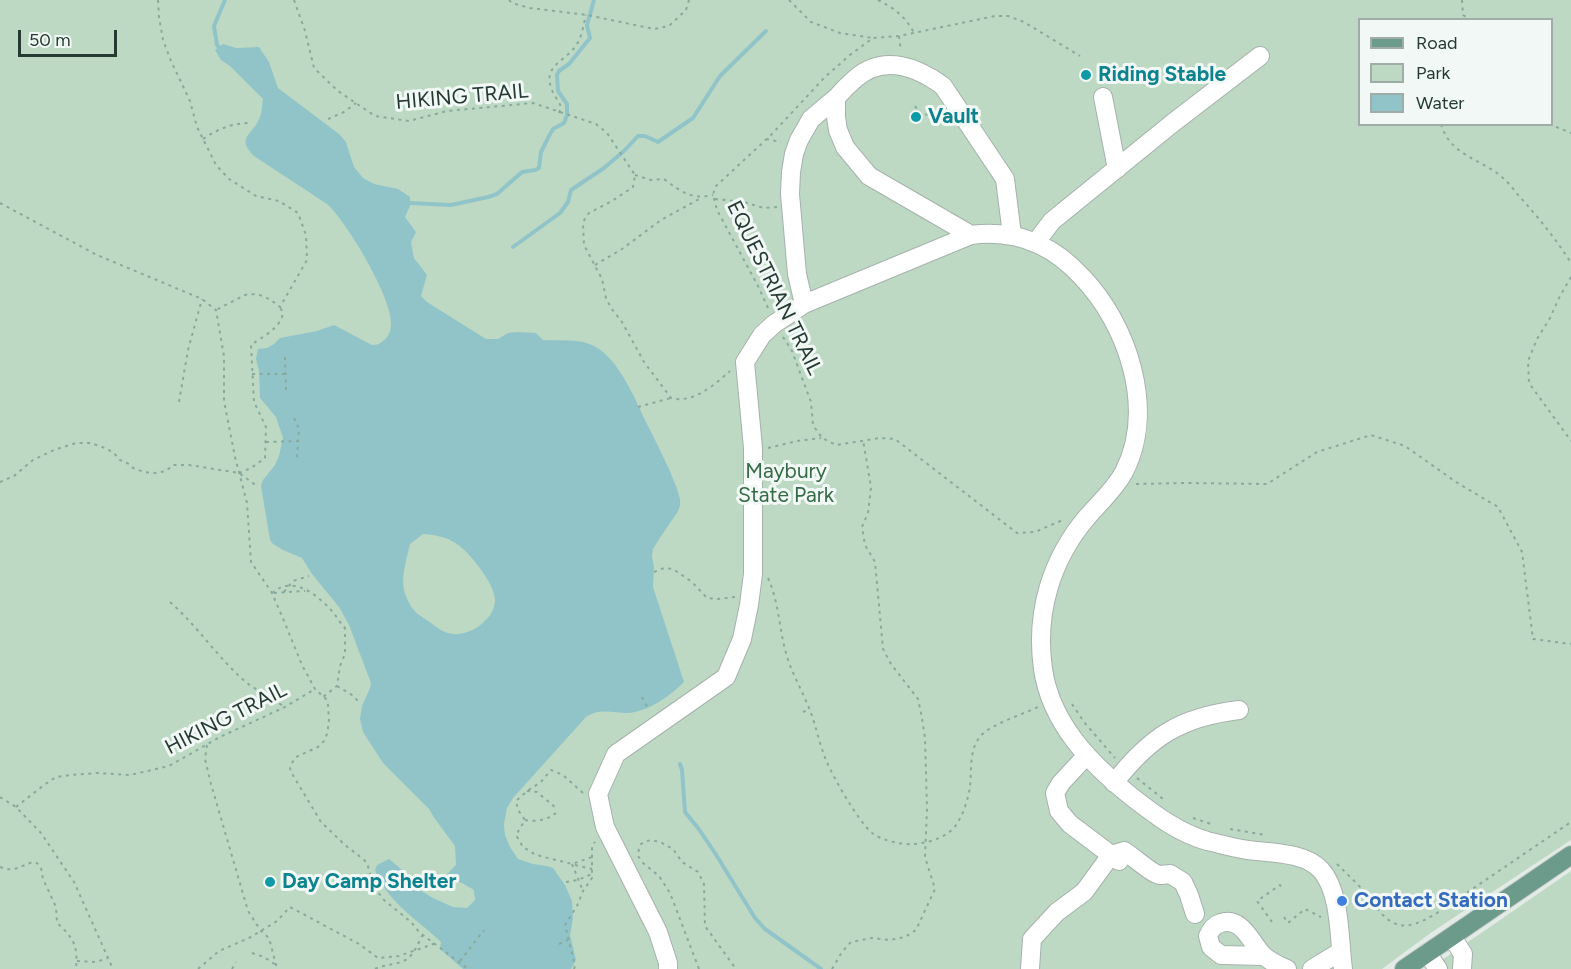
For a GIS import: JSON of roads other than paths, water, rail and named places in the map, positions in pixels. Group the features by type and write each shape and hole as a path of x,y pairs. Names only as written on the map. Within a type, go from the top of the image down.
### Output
{"main road":[{"path":"1404,969 1571,855"}],"street":[{"path":"1036,242 1052,221 1260,56"},
{"path":"800,307 791,206 791,172 794,154 811,119 870,68 889,64 907,66 928,75 943,86 1005,179 1012,235"},
{"path":"1103,97 1117,169"},
{"path":"836,98 838,130 845,147 869,176 971,235"},
{"path":"668,969 658,932 605,827 598,794 616,754 726,676 742,639 753,574 753,448 745,362 762,335 800,307 971,235 986,233 1012,235 1036,242 1062,259 1087,282 1111,318 1131,365 1137,395 1137,429 1128,462 1115,485 1076,531 1048,586 1040,644 1043,672 1051,698 1065,728 1086,756 1114,783 1162,820 1205,840 1244,849 1299,857 1314,864 1323,873 1333,892 1342,960 1312,969"},
{"path":"1114,783 1133,760 1161,735 1197,718 1239,710"},
{"path":"1086,756 1061,783 1055,793 1059,811 1070,824 1116,859"},
{"path":"1030,969 1032,939 1057,912 1084,892 1125,851 1150,871 1158,875 1170,874 1183,882 1195,914"},
{"path":"1452,937 1463,954 1462,969"},
{"path":"1427,953 1438,969"},
{"path":"1264,956 1287,969"}],"water":[{"path":"223,44 236,48 259,47 269,62 278,88 339,134 346,142 354,167 363,178 374,184 398,189 410,197 410,206 405,217 416,232 411,242 414,258 427,275 421,296 427,302 486,339 498,339 508,333 536,333 543,340 588,343 603,352 626,382 676,486 680,506 653,549 653,587 684,682 665,698 643,710 627,713 601,712 586,717 513,798 507,808 504,824 505,835 518,859 553,868 565,885 572,901 573,919 570,935 576,960 571,969 463,969 440,949 441,942 395,901 375,870 377,865 389,859 414,880 420,890 433,898 453,907 467,908 475,900 474,890 452,880 447,874 456,865 455,846 429,809 383,763 363,732 360,719 362,706 371,683 349,625 339,607 302,558 283,550 270,540 261,486 275,465 283,438 276,417 260,398 256,359 258,349 267,348 280,338 317,331 334,325 372,345 378,344 386,338 391,328 389,311 367,261 336,213 327,204 254,156 249,150 246,144 247,136 260,117 263,99 221,60 215,50","holes":["423,534 433,535 461,547 479,567 493,591 495,600 490,614 479,626 463,633 442,631 416,613 405,595 403,579 410,544"]}],"waterway":[{"path":"221,49 217,45 214,26 225,0"},
{"path":"410,203 451,205 488,197 497,194 522,172 539,168 541,152 549,136 553,129 564,123 567,115 567,104 558,91 557,75 590,38 587,25 594,0"},
{"path":"513,247 560,213 568,202 571,190 604,168 638,136 645,136 658,142 693,118 720,76 766,31"},
{"path":"680,764 685,812 715,853 755,918 765,929 821,969"}],"place":[{"name":"Riding Stable","path":"1086,75"},
{"name":"Vault","path":"916,117"},
{"name":"Day Camp Shelter","path":"270,882"},
{"name":"Contact Station","path":"1342,901"}],"park label":[{"name":"Maybury State Park","path":"786,484"}]}
